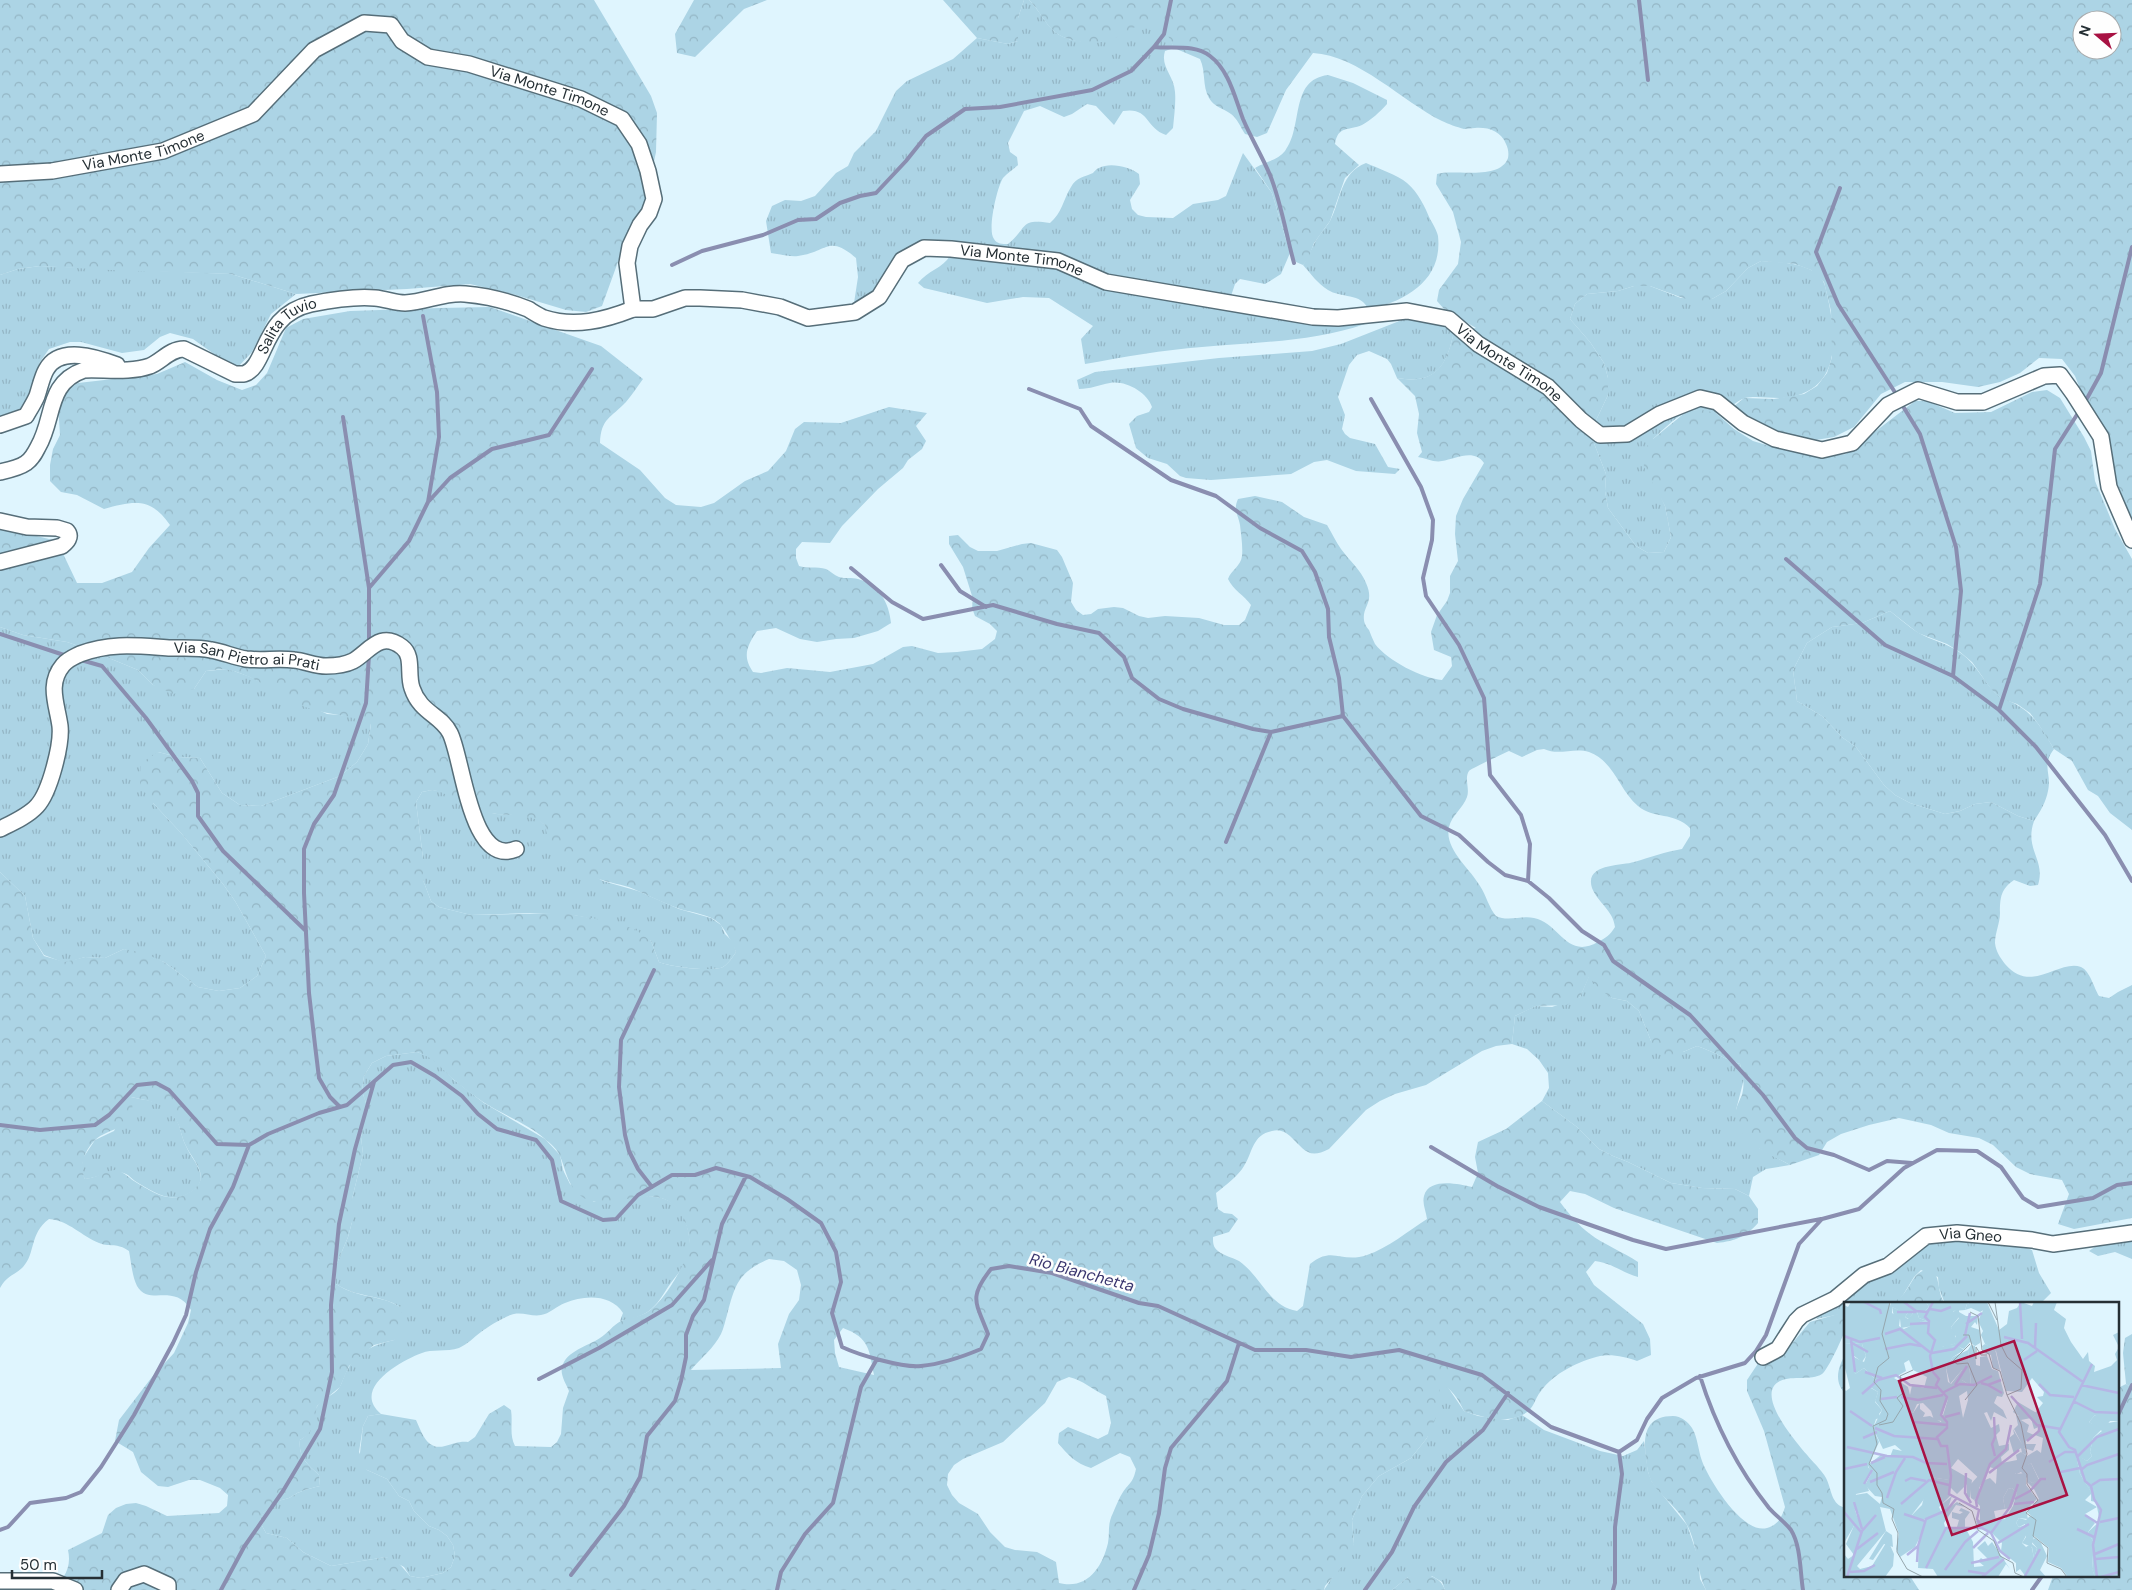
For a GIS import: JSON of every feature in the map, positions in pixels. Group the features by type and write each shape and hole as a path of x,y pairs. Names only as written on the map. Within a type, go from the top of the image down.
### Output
{"street":[{"name":"Via Monte Timone","path":"0,174 52,171 163,152 253,114 314,50 364,23 391,25 402,41 428,57 469,64 582,99 622,119 639,144 648,171 654,199 649,214 640,225 630,246 627,263 633,309 653,309 685,298 742,300 780,307 808,318 855,312 879,298 902,260 924,248 951,249 1058,261 1106,282 1313,317 1338,318 1407,311 1449,319 1478,344 1548,387 1600,436 1627,434 1660,414 1700,398 1717,402 1743,423 1775,439 1822,450 1852,443 1888,405 1918,390 1957,402 1983,402 2044,376 2060,376 2101,437 2109,487 2132,540"},
{"name":"Salita Tuvio","path":"0,425 26,416 36,398 46,369 58,357 73,354 102,360 125,368 150,366 175,350 184,348 235,374 248,373 255,366 270,333 282,318 302,306 348,299 375,298 404,303 440,296 464,294 504,300 544,318 590,323 633,309"},
{"path":"0,472 23,465 33,456 46,432 56,394 66,379 84,370 125,368"},
{"path":"0,522 27,528 62,529 68,531 69,535 69,540 62,546 0,562"},
{"name":"Via San Pietro ai Prati","path":"0,829 31,811 43,798 54,764 60,733 53,699 54,685 62,666 73,658 99,648 136,644 210,649 247,659 296,660 323,666 352,662 372,645 383,641 396,643 406,650 410,660 410,679 416,698 424,709 449,731 474,818 484,840 499,850 516,849"},
{"name":"Via Gneo","path":"1763,1357 1778,1349 1802,1315 1835,1299 1864,1275 1888,1266 1926,1236 1957,1233 2032,1240 2053,1244 2132,1233"},
{"path":"119,1590 126,1580 144,1574 168,1585 168,1590"},
{"path":"0,1581 53,1581 75,1590"}],"green space":[{"path":"0,0 594,0 651,96 657,113 656,152 645,204 627,237 602,306 586,312 566,310 470,284 296,294 231,274 40,266 18,269 0,275"},
{"path":"694,0 767,0 744,9 695,57 677,53 675,34"},
{"path":"943,0 1024,0 1018,18 1018,41 1008,44 977,38"},
{"path":"1024,0 1029,0 1058,34 1078,41 1094,41 1115,36 1144,19 1156,19 1161,23 1174,48 1165,51 1164,57 1175,92 1173,128 1166,135 1159,132 1143,115 1132,111 1123,111 1114,125 1096,106 1087,104 1064,117 1040,106 1024,111 1008,143 1010,152 1017,157 1018,165 1003,178 994,209 992,234 997,242 1008,244 1028,223 1050,223 1057,215 1075,181 1093,173 1098,168 1109,165 1125,167 1139,174 1140,184 1130,200 1132,209 1138,215 1173,218 1193,204 1218,200 1226,196 1243,153 1272,193 1290,253 1281,274 1265,284 1240,279 1235,284 1231,296 1334,314 1368,309 1361,300 1324,288 1303,265 1330,221 1346,180 1351,173 1366,163 1403,180 1415,191 1423,205 1438,236 1438,252 1428,277 1408,294 1395,301 1368,310 1365,324 1345,330 1305,338 1173,350 1085,364 1081,339 1093,326 1049,298 1023,297 987,303 924,288 918,283 926,275 943,264 950,256 931,254 914,258 902,268 887,299 867,315 854,303 858,277 856,258 847,251 839,247 828,246 798,256 771,253 766,221 772,206 785,200 801,201 815,196 836,173 848,166 854,153 876,131 896,91 907,81 953,59 977,38 1008,44 1018,41 1018,18"},
{"path":"1029,0 2132,0 2132,521 2075,376 2062,359 2039,358 2020,373 2000,382 1978,387 1942,382 1905,382 1881,394 1854,427 1834,437 1816,440 1778,433 1732,408 1744,398 1774,399 1804,394 1817,386 1827,373 1832,357 1831,311 1824,282 1811,270 1795,264 1761,261 1748,268 1726,291 1712,299 1697,303 1650,286 1634,286 1618,291 1587,294 1575,304 1570,319 1590,342 1604,363 1608,378 1608,395 1590,433 1606,474 1605,491 1608,508 1636,546 1648,553 1664,552 1671,537 1665,506 1644,467 1643,451 1653,439 1687,411 1702,410 1716,413 1734,429 1753,441 1780,449 1823,457 1846,454 1915,401 1927,401 1955,413 1991,412 2032,392 2047,390 2060,398 2091,451 2095,481 2115,529 2132,559 2132,830 2110,813 2098,796 2088,790 2072,761 2054,749 2030,713 2017,704 2002,699 1991,689 1972,662 1960,652 1947,644 1918,633 1890,611 1862,623 1832,627 1807,643 1793,670 1797,701 1822,716 1843,738 1856,747 1884,785 1895,795 1910,803 1945,814 1960,811 1975,804 1991,802 2018,816 2034,821 2032,840 2039,868 2038,885 2030,886 2014,880 2004,890 2001,898 2000,917 1995,939 1996,946 1998,954 2005,964 2015,973 2025,976 2035,976 2072,966 2081,967 2089,976 2099,996 2109,998 2132,985 2132,1218 2074,1229 2058,1224 2069,1194 2062,1180 2030,1174 2016,1167 1993,1145 1979,1138 1949,1133 1931,1125 1899,1118 1841,1134 1827,1142 1819,1155 1790,1165 1754,1145 1740,1130 1736,1110 1743,1087 1743,1075 1740,1064 1697,1046 1683,1052 1670,1062 1659,1053 1651,1041 1639,1011 1627,1001 1612,998 1599,989 1589,977 1580,997 1567,1005 1536,1006 1515,1016 1512,1044 1496,1046 1482,1051 1426,1085 1395,1094 1380,1101 1366,1110 1329,1149 1316,1153 1307,1152 1284,1132 1277,1130 1265,1133 1257,1140 1242,1169 1216,1193 1218,1209 1224,1213 1232,1214 1238,1219 1229,1232 1213,1237 1215,1248 1247,1267 1279,1304 1297,1311 1303,1306 1310,1264 1325,1256 1350,1258 1375,1252 1427,1219 1423,1202 1427,1190 1432,1186 1445,1183 1472,1187 1478,1173 1475,1157 1478,1142 1506,1129 1542,1101 1577,1127 1599,1149 1613,1156 1671,1183 1702,1188 1735,1189 1749,1196 1758,1209 1758,1223 1749,1232 1735,1239 1717,1243 1614,1208 1585,1194 1570,1191 1560,1202 1570,1215 1595,1238 1638,1262 1638,1277 1595,1261 1586,1272 1594,1285 1643,1324 1650,1339 1651,1355 1637,1361 1609,1355 1584,1361 1560,1373 1546,1385 1525,1414 1506,1419 1485,1417 1464,1411 1451,1391 1439,1383 1441,1405 1427,1438 1411,1458 1379,1476 1362,1496 1352,1520 1354,1544 1351,1557 1325,1586 1324,1590 47,1590 58,1583 65,1574 69,1563 68,1550 102,1533 108,1515 116,1508 136,1503 167,1516 219,1513 227,1506 228,1495 220,1488 200,1480 189,1480 168,1487 158,1486 141,1472 133,1452 115,1441 119,1420 152,1377 174,1353 188,1323 191,1310 177,1297 148,1295 142,1292 134,1278 129,1251 121,1247 99,1243 63,1223 49,1219 38,1231 27,1262 20,1270 5,1280 0,1288 0,872 25,896 33,938 44,956 65,962 85,957 105,958 124,949 144,953 164,962 198,987 219,991 240,988 257,976 266,956 235,901 223,884 181,833 153,803 140,785 141,763 158,752 178,757 200,758 222,793 240,805 261,806 340,776 357,762 368,744 371,724 308,708 250,677 226,669 206,671 194,689 173,694 153,685 138,670 87,649 67,642 23,635 0,627 0,527 57,541 77,583 102,583 132,572 149,548 170,525 163,516 149,506 133,503 104,509 77,495 61,492 50,481 53,449 60,435 58,404 64,390 78,383 157,374 185,362 217,380 242,390 256,385 267,373 286,328 303,319 350,311 490,307 601,346 643,379 626,402 605,423 602,428 600,443 640,470 665,498 676,505 701,507 714,503 745,481 768,471 786,451 795,429 804,422 841,423 889,407 927,413 916,426 926,441 922,449 878,489 842,526 830,543 802,542 796,549 796,558 799,566 826,569 839,577 858,579 872,585 885,601 891,623 878,631 854,638 817,642 800,639 776,628 757,631 747,651 748,661 753,672 761,673 787,668 830,672 873,664 903,647 912,646 938,653 982,649 995,639 997,631 990,624 975,616 972,608 973,599 963,567 949,544 949,536 958,535 970,547 978,551 997,551 1031,543 1057,550 1073,583 1071,602 1076,610 1083,615 1091,614 1098,609 1114,607 1123,608 1148,618 1165,616 1199,618 1224,625 1239,625 1245,620 1251,605 1228,579 1240,563 1242,556 1240,525 1236,506 1238,499 1255,496 1282,502 1304,517 1327,525 1339,546 1364,578 1369,600 1364,621 1375,644 1388,657 1406,668 1434,679 1442,680 1452,666 1451,657 1434,650 1431,632 1437,615 1447,601 1450,593 1450,576 1458,561 1455,534 1456,516 1463,499 1484,463 1475,456 1470,455 1439,461 1418,457 1422,452 1417,433 1419,414 1415,396 1397,378 1421,378 1438,370 1448,354 1454,331 1476,328 1444,309 1437,301 1439,290 1458,264 1461,242 1453,212 1436,184 1437,174 1476,173 1496,170 1508,158 1508,149 1504,140 1497,133 1489,129 1464,129 1444,122 1427,113 1363,70 1330,56 1313,53 1286,90 1267,133 1257,137 1245,134 1233,116 1209,98 1205,89 1200,59 1174,48 1160,25 1152,22 1145,23 1106,41 1094,43 1080,42 1064,37 1047,24","holes":["1544,749 1555,752 1578,750 1598,756 1605,762 1638,806 1650,813 1671,817 1690,828 1690,836 1682,849 1634,862 1606,867 1594,874 1591,880 1592,888 1614,921 1615,927 1606,938 1587,946 1578,947 1571,944 1543,921 1534,918 1501,918 1496,916 1476,879 1450,843 1449,827 1467,797 1467,777 1469,771 1509,751 1522,757","438,791 462,804 482,811 534,818 545,825 547,835 552,844 565,860 574,867 592,877 629,887 664,903 715,920 721,925 736,952 723,967 710,969 681,967 659,962 651,941 636,930 616,922 562,913 471,915 439,907 431,901 423,880 423,858 416,802 422,792","417,1052 429,1057 456,1082 479,1099 531,1128 549,1142 559,1154 570,1182 581,1196 592,1201 606,1202 634,1198 661,1198 673,1205 683,1218 689,1237 688,1252 680,1270 668,1290 655,1306 643,1315 618,1323 600,1338 573,1353 564,1361 562,1373 569,1391 563,1408 561,1434 557,1442 551,1447 515,1446 513,1442 511,1410 504,1405 489,1414 475,1437 468,1442 459,1442 439,1447 426,1440 416,1420 381,1414 368,1416 363,1426 359,1462 367,1470 387,1479 399,1496 409,1501 414,1511 429,1526 447,1536 453,1545 455,1556 451,1567 443,1573 421,1578 410,1576 396,1560 386,1557 331,1566 303,1552 287,1538 266,1533 260,1522 264,1512 270,1505 302,1491 320,1486 319,1475 304,1460 300,1451 300,1440 308,1435 313,1426 317,1406 340,1387 349,1366 374,1345 394,1340 407,1327 400,1307 385,1300 352,1292 336,1284 335,1268 352,1222 352,1199 363,1154 361,1137 367,1106 362,1091 364,1076 372,1063 386,1056","131,1097 150,1101 167,1110 172,1115 199,1169 201,1175 197,1187 183,1196 168,1197 154,1193 117,1170 85,1179 82,1169 85,1154 91,1144 101,1135 127,1122 131,1116","769,1259 784,1261 797,1270 801,1285 799,1300 789,1314 778,1344 781,1368 691,1370 718,1339 739,1281 750,1269","843,1328 859,1336 867,1346 874,1375 839,1367 834,1340","1069,1377 1079,1380 1106,1396 1111,1423 1108,1434 1098,1439 1068,1427 1059,1433 1058,1443 1065,1451 1080,1464 1091,1468 1120,1453 1130,1457 1136,1469 1132,1480 1122,1494 1111,1517 1108,1543 1102,1561 1092,1575 1085,1580 1069,1584 1059,1583 1056,1562 1037,1552 1005,1547 990,1532 978,1514 959,1503 947,1485 948,1474 954,1465 963,1459 1003,1442 1045,1403 1057,1382"]},
{"path":"1328,75 1353,83 1387,100 1387,104 1362,125 1341,131 1336,138 1335,144 1359,165 1345,178 1330,221 1314,243 1308,259 1303,265 1296,262 1290,253 1272,193 1255,168 1275,159 1285,151 1291,141 1302,95 1308,85 1316,79"},
{"path":"1761,261 1798,265 1807,268 1821,278 1825,286 1832,319 1832,353 1829,368 1821,381 1809,391 1785,398 1745,398 1720,412 1696,411 1685,413 1676,418 1653,439 1659,493 1665,506 1671,537 1664,552 1648,553 1636,546 1608,508 1605,491 1606,474 1590,433 1608,395 1608,378 1604,363 1590,342 1570,319 1575,304 1587,294 1618,291 1634,286 1650,286 1681,298 1712,299 1726,291 1748,268"},
{"path":"40,266 231,274 296,294 271,314 252,352 238,367 228,364 193,339 170,333 160,337 144,350 122,353 81,342 70,342 49,349 40,362 27,402 14,419 0,421 0,275 18,269"},
{"path":"1407,318 1429,321 1454,331 1448,354 1438,370 1422,378 1397,378 1387,359 1369,351 1357,355 1349,365 1338,397 1345,415 1342,429 1345,434 1350,438 1375,444 1388,467 1400,469 1395,474 1356,471 1327,460 1314,462 1291,474 1211,480 1186,478 1180,476 1167,464 1148,458 1136,448 1129,424 1137,416 1149,412 1152,407 1140,392 1122,383 1110,383 1079,389 1077,380 1095,372 1219,358 1312,351 1341,344"},
{"path":"1890,611 1917,632 1962,654 1973,664 1995,692 2023,709 2043,730 2054,749 2047,765 2049,785 2047,795 2034,821 2018,816 1991,802 1975,804 1960,811 1945,814 1910,803 1895,795 1884,785 1856,747 1843,738 1822,716 1797,701 1793,670 1807,643 1832,627 1862,623"},
{"path":"0,627 23,635 67,642 87,649 138,670 153,685 194,689 206,671 228,669 248,676 327,714 350,716 371,723 368,744 357,762 340,776 261,806 240,805 222,793 200,758 178,757 158,752 153,803 181,833 223,884 235,901 266,956 257,976 240,988 219,991 198,987 164,962 124,949 105,958 85,957 65,963 44,955 33,938 25,896 0,872"},
{"path":"432,790 443,791 464,806 496,814 526,815 537,818 545,825 567,861 603,881 638,891 679,909 711,918 721,925 725,934 733,942 736,952 723,967 701,969 681,967 659,962 651,941 605,921 573,915 530,913 471,915 439,907 431,901 423,880 423,858 416,802 422,792"},
{"path":"1589,976 1612,998 1627,1001 1639,1011 1651,1041 1683,1052 1697,1046 1740,1064 1744,1079 1736,1110 1759,1148 1790,1165 1766,1169 1753,1177 1749,1196 1735,1189 1702,1188 1671,1183 1599,1149 1577,1127 1542,1101 1549,1088 1548,1073 1539,1060 1527,1049 1512,1044 1515,1016 1536,1006 1552,1007 1580,997"},
{"path":"417,1052 433,1058 454,1080 484,1103 545,1139 560,1155 563,1170 570,1184 594,1202 650,1196 659,1197 674,1204 684,1217 690,1242 687,1258 681,1269 657,1303 642,1315 620,1321 623,1313 612,1302 597,1298 572,1300 541,1315 514,1314 492,1324 459,1348 426,1352 402,1362 382,1377 375,1386 372,1395 373,1405 381,1414 368,1416 363,1426 359,1452 367,1470 387,1479 399,1496 409,1501 414,1511 429,1526 447,1536 453,1545 455,1556 451,1567 443,1573 421,1578 410,1576 404,1567 386,1557 331,1566 303,1552 287,1538 266,1533 260,1522 264,1512 270,1505 302,1491 320,1486 319,1475 307,1464 300,1451 300,1440 306,1436 311,1428 315,1410 323,1400 339,1388 347,1370 357,1357 368,1349 394,1340 400,1307 385,1300 352,1292 336,1284 335,1268 352,1222 352,1199 363,1154 361,1137 367,1106 362,1091 364,1076 372,1063 386,1056"},
{"path":"131,1097 159,1104 167,1109 176,1119 186,1146 201,1175 197,1187 191,1192 184,1196 162,1196 121,1172 85,1179 81,1170 83,1158 95,1140 114,1131"},
{"path":"1936,1238 2020,1245 2032,1250 2039,1273 2051,1293 2042,1302 1944,1302 1939,1288 1938,1277 1921,1270 1896,1302 1844,1302 1844,1313 1816,1319 1830,1305"},
{"path":"2132,1241 2132,1259 2115,1252 2098,1256 2089,1251 2102,1242"},
{"path":"1932,1268 1935,1273 1944,1302 1895,1302 1904,1294 1915,1277"},
{"path":"1844,1312 1844,1333 1836,1352 1822,1374 1813,1377 1785,1379 1773,1388 1772,1398 1776,1411 1792,1437 1825,1476 1837,1504 1844,1507 1844,1578 1911,1578 1919,1590 1706,1590 1700,1574 1691,1533 1687,1525 1650,1478 1645,1451 1648,1429 1657,1419 1673,1416 1679,1417 1694,1432 1706,1470 1719,1492 1738,1515 1758,1528 1767,1528 1777,1523 1785,1507 1764,1431 1747,1391 1747,1380 1759,1362 1790,1346 1810,1322"},
{"path":"2132,1334 2132,1388 2126,1384 2123,1353 2125,1338"},
{"path":"1844,1357 1844,1392 1838,1379"},
{"path":"1439,1382 1447,1386 1464,1411 1478,1416 1508,1420 1522,1415 1544,1430 1600,1451 1623,1456 1637,1450 1644,1441 1648,1472 1652,1482 1687,1525 1698,1557 1700,1579 1706,1590 1445,1590 1442,1582 1432,1576 1408,1577 1392,1590 1324,1590 1354,1544 1352,1520 1362,1496 1379,1476 1411,1458 1427,1438"},
{"path":"2126,1384 2132,1388 2132,1590 2048,1590 2052,1578 2120,1578 2120,1387"},
{"path":"1420,1573 1438,1580 1445,1590 1392,1590 1408,1577"}],"waterway":[{"path":"672,265 702,251 763,235 798,220 816,219 840,203 876,193 926,136 965,109 1000,107 1092,90 1131,71 1164,34 1171,0"},
{"path":"1639,0 1648,80"},
{"path":"1154,47 1190,48 1204,52 1217,62 1222,69 1231,85 1243,119 1274,185 1294,263"},
{"path":"1840,188 1816,252 1838,304 1898,397"},
{"path":"2085,402 2101,373 2132,247"},
{"path":"369,588 409,541 428,502 439,437 437,392 423,316"},
{"path":"429,501 450,478 492,449 549,435 592,369"},
{"path":"1029,389 1080,409 1091,426 1171,480 1216,496 1260,528 1302,551 1315,572 1328,609 1329,637 1339,678 1343,716 1421,816 1459,835 1505,875 1528,881 1549,898 1582,931 1604,945 1613,961 1690,1015 1763,1095 1795,1138 1807,1148 1834,1155 1869,1170 1887,1161 1912,1163"},
{"path":"1371,399 1421,487 1433,520 1432,540 1423,578 1426,596 1459,645 1484,698 1490,775 1521,815 1530,844 1528,881"},
{"path":"1901,403 1920,434 1956,547 1961,591 1953,676"},
{"path":"1999,710 2040,584 2055,449 2080,410"},
{"path":"343,417 369,588 369,643"},
{"path":"1786,559 1885,645 1953,676 1999,710 2036,747 2105,835 2132,881"},
{"path":"941,565 960,591 986,607"},
{"path":"851,568 892,602 923,619 993,605 1057,624 1099,633 1124,657 1132,678 1159,699 1183,709 1253,729 1271,732 1343,716"},
{"path":"0,634 67,656"},
{"path":"340,1107 330,1097 319,1078 309,993 304,893 304,849 314,824 334,795 366,703 369,655"},
{"path":"81,660 102,666 146,718 192,781 198,793 198,816 223,851 306,931"},
{"path":"1226,842 1271,732"},
{"path":"652,1187 638,1169 629,1151 619,1087 621,1040 654,970"},
{"name":"Rio Bianchetta","path":"0,1125 40,1130 95,1125 109,1115 137,1085 156,1083 169,1090 217,1144 249,1145 268,1134 319,1113 347,1105 393,1065 411,1062 435,1076 462,1096 478,1114 497,1129 536,1140 552,1160 561,1201 603,1220 616,1219 638,1195 672,1175 695,1175 716,1168 750,1177 787,1199 821,1223 836,1252 841,1282 832,1313 842,1347 859,1354 893,1363 921,1366 952,1360 981,1349 988,1334 976,1300 979,1287 991,1269 1009,1266 1052,1273 1139,1303 1158,1306 1255,1350 1306,1350 1351,1357 1399,1350 1482,1375 1551,1427 1619,1452 1637,1440 1647,1419 1662,1398 1696,1378 1745,1363 1756,1351 1766,1335 1799,1244 1822,1219 1859,1209 1904,1168 1937,1150 1977,1151 2001,1167 2023,1198 2038,1207 2093,1198 2117,1185 2132,1183"},
{"path":"221,1590 244,1547 283,1491 320,1429 332,1372 331,1305 339,1224 355,1149 374,1082"},
{"path":"0,1530 8,1527 30,1503 66,1498 81,1492 101,1467 134,1415 186,1315 196,1272 210,1229 233,1187 249,1145"},
{"path":"1431,1147 1497,1186 1539,1207 1633,1240 1666,1249 1821,1219"},
{"path":"571,1575 624,1506 640,1477 647,1436 675,1401 686,1357 686,1335 693,1316 704,1300 722,1224 746,1176"},
{"path":"539,1379 599,1348 672,1305 712,1260"},
{"path":"1134,1590 1149,1555 1159,1513 1165,1468 1171,1448 1227,1381 1239,1343"},
{"path":"777,1590 781,1572 805,1534 833,1503 861,1387 877,1359"},
{"path":"1700,1376 1720,1429 1747,1478 1769,1508 1789,1527 1794,1536 1797,1544 1803,1590"},
{"path":"2120,1411 2132,1385"},
{"path":"1365,1590 1392,1552 1414,1507 1446,1462 1483,1430 1508,1393"},
{"path":"1613,1590 1615,1583 1615,1527 1622,1474 1619,1452"},
{"path":"2032,1590 2041,1578"}]}
